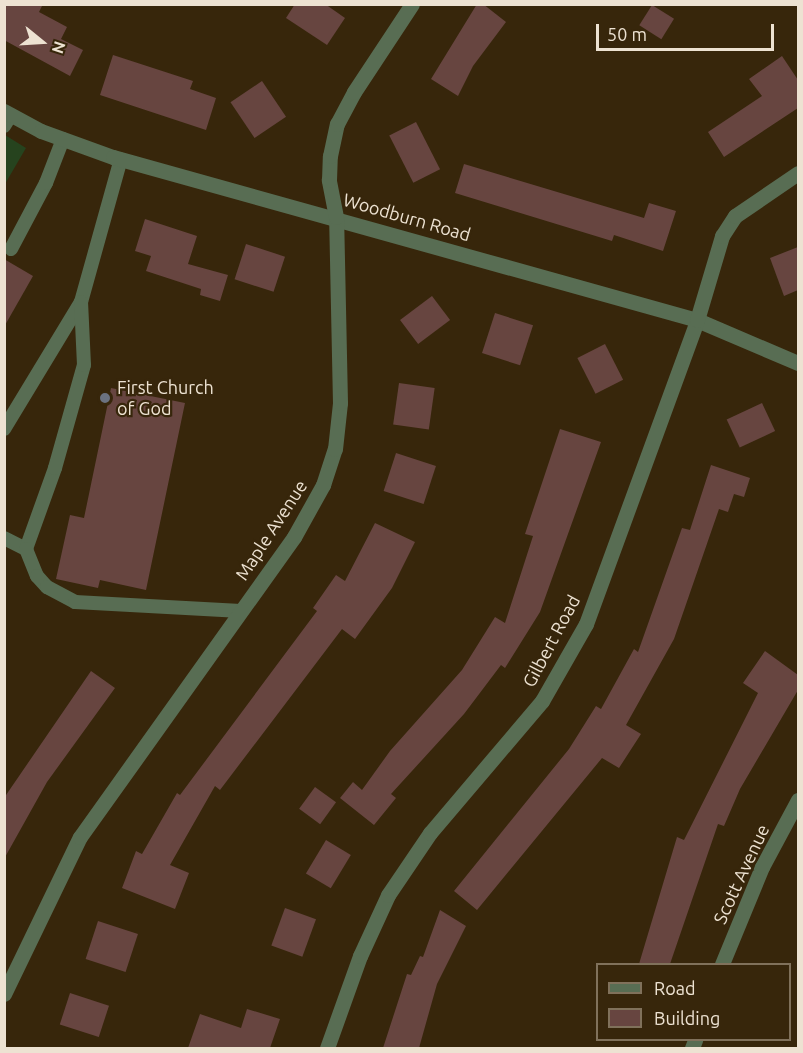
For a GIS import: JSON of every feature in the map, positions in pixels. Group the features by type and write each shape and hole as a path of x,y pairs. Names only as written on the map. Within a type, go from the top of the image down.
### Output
{"street":[{"name":"Maple Avenue","path":"4,994 80,837 294,537 323,485 335,449 340,403 336,217 329,180 337,124 412,4"},
{"name":"Woodburn Road","path":"7,117 121,159 336,217 697,320 798,363"},
{"name":"Gilbert Road","path":"327,1048 360,956 388,895 430,832 542,701 586,624 697,320 722,236 735,216 798,173"},
{"name":"Scott Avenue","path":"722,963 762,867 798,800"}],"lane":[{"path":"11,249 46,183 63,139"},
{"path":"4,429 81,302 121,159"},
{"path":"26,549 84,365 81,302"},
{"path":"4,538 26,549 42,581 75,602 241,611"}],"green space":[{"path":"5,135 26,148 5,184"}],"building":[{"path":"4,4 43,4 39,12 67,27 61,39 83,50 70,76 4,40"},
{"path":"295,4 325,4 345,18 327,45 286,18"},
{"path":"477,4 483,4 506,22 473,66 458,96 431,79"},
{"path":"652,5 674,19 661,39 639,25"},
{"path":"113,55 193,81 190,89 216,98 206,130 100,95"},
{"path":"782,56 798,80 798,108 724,157 708,132 762,96 749,79"},
{"path":"262,81 286,117 255,138 230,102"},
{"path":"416,122 440,169 413,183 389,136"},
{"path":"464,164 644,218 649,203 676,211 663,251 614,235 612,241 455,193"},
{"path":"145,219 197,236 188,264 228,275 220,301 200,295 201,289 146,271 151,256 135,251"},
{"path":"246,244 285,257 274,292 235,279"},
{"path":"798,247 798,290 784,296 770,258"},
{"path":"4,259 33,276 4,327"},
{"path":"432,296 450,320 418,344 400,320"},
{"path":"495,313 533,325 520,365 482,353"},
{"path":"605,344 623,380 596,394 577,358"},
{"path":"399,383 435,388 429,430 393,425"},
{"path":"111,388 185,403 146,590 100,580 98,588 56,579 70,515 84,518"},
{"path":"762,403 775,431 740,448 727,419"},
{"path":"560,429 601,442 540,612 505,668 501,665 464,714 391,794 396,798 374,825 340,798 353,782 362,790 390,751 462,670 495,617 505,623 533,536 525,534"},
{"path":"396,453 436,466 424,504 384,491"},
{"path":"711,465 750,478 744,497 734,494 728,512 719,509 674,639 626,725 641,734 619,768 602,758 477,910 454,891 569,749 596,706 601,709 634,649 638,652 682,528 690,530"},
{"path":"375,523 415,542 392,588 355,639 342,629 220,790 215,786 170,865 189,873 175,909 122,888 136,851 142,854 177,793 180,795 317,611 313,608 336,575 345,581"},
{"path":"765,651 798,675 798,690 740,789 724,826 718,824 670,963 639,963 677,837 684,840 758,693 743,683"},
{"path":"91,671 115,688 47,782 4,859 4,798"},
{"path":"315,787 336,802 320,824 299,809"},
{"path":"326,840 351,855 331,888 306,873"},
{"path":"285,908 316,919 302,957 271,946"},
{"path":"440,910 466,926 437,984 419,1048 383,1048 407,974 411,975 420,956 423,957"},
{"path":"98,921 138,934 126,972 86,959"},
{"path":"70,993 109,1006 99,1037 60,1024"},
{"path":"247,1009 280,1019 270,1048 188,1048 200,1014 241,1028"}],"place":[{"name":"First Church of God","path":"105,398"}]}
